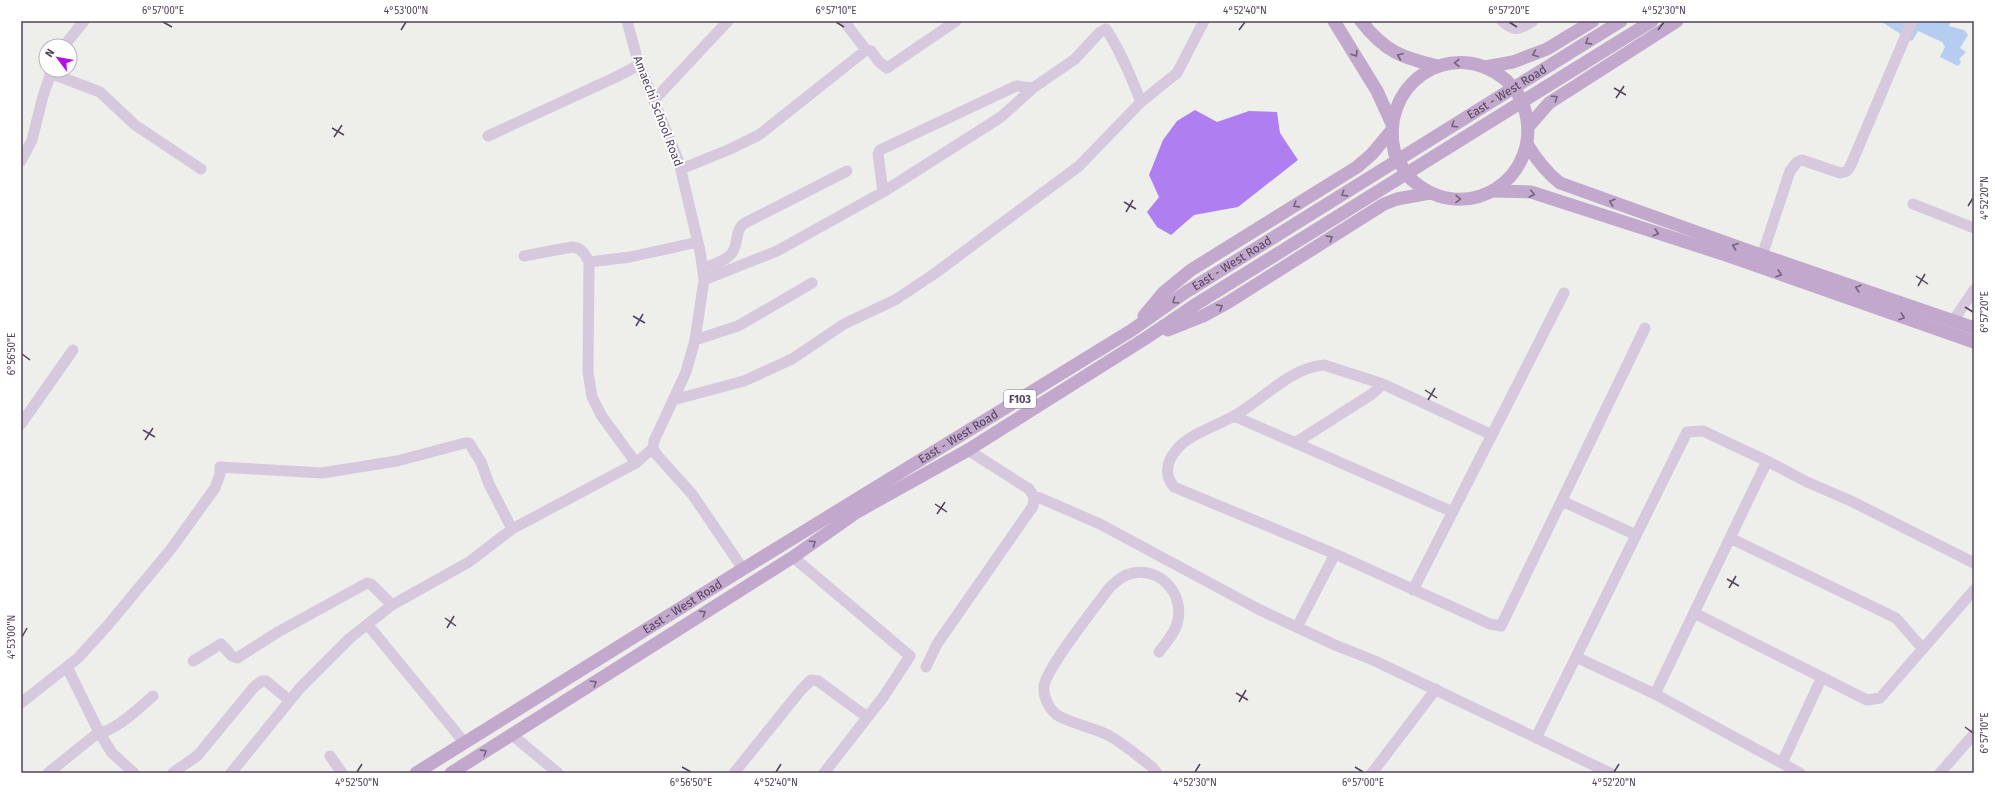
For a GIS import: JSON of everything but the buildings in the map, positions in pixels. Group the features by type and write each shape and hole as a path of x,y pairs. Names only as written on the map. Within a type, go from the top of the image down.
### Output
{"main road":[{"path":"1132,330 1164,292 1191,270 1357,167 1372,154 1392,127 1396,107 1405,91 1422,74 1438,66 1461,62 1485,67 1506,80 1517,92 1524,107 1528,126 1527,144 1522,161 1516,171 1503,184 1493,191 1477,198 1459,200 1441,197 1430,193 1411,179 1404,170 1396,154 1392,127 1377,91 1334,21"},
{"path":"1361,21 1373,37 1396,54 1438,66"},
{"path":"1485,67 1513,62 1547,50 1593,21"},
{"name":"East - West Road","path":"416,773 743,569 1132,330 1186,292 1621,21"},
{"name":"East - West Road","path":"451,773 792,557 857,512 968,450 1146,338 1198,303 1652,21"},
{"path":"1528,126 1548,103 1677,21"},
{"path":"1527,144 1549,175 1560,183 1762,256 1974,328"},
{"path":"1493,191 1531,192 1726,255 1974,342"},
{"path":"1146,338 1204,316 1384,204 1398,198 1430,193"}],"street":[{"path":"70,38 84,21"},
{"path":"654,100 728,21"},
{"path":"844,21 866,50 871,50 879,62 887,68 956,21"},
{"path":"673,400 744,381 792,359 844,324 895,300 934,274 1079,166 1141,102 1177,73 1189,46 1204,21"},
{"path":"1502,21 1509,28 1515,29 1522,28 1533,21"},
{"path":"1762,256 1790,171 1797,162 1802,160 1840,173 1847,171 1850,167 1912,21"},
{"name":"Amaechi School Road","path":"630,23 639,65 681,169 698,242 704,280 695,340 686,372 654,441 653,448"},
{"path":"704,280 777,251 883,192 1001,117 1033,88 1075,59 1099,33 1106,29 1125,64 1141,102"},
{"path":"681,169 728,150 759,135 866,50"},
{"path":"488,136 639,65"},
{"path":"21,161 32,140 49,78"},
{"path":"67,78 100,92 134,125 201,169"},
{"path":"883,192 878,154 885,147 1016,86 1033,88"},
{"path":"702,268 726,259 732,254 736,247 738,230 745,223 848,171"},
{"path":"1914,204 1974,228"},
{"path":"589,262 630,257 698,242"},
{"path":"524,256 577,248 584,253 589,262 588,372 592,397 601,415 636,463"},
{"path":"695,340 738,326 812,283"},
{"path":"1953,321 1974,290"},
{"path":"1413,590 1564,294"},
{"path":"1492,435 1383,384 1324,365 1316,366 1286,379 1234,416 1187,440 1177,449 1167,466 1168,480 1174,487 1335,554 1490,624 1501,626 1646,328"},
{"path":"23,417 73,350"},
{"path":"1295,443 1372,394 1383,384"},
{"path":"1234,416 1453,512"},
{"path":"1536,738 1688,432 1703,431 1767,461 1807,482 1851,501 1974,563"},
{"path":"21,703 78,658 108,625 171,549 214,488 220,474 220,467 322,473 397,461 465,442 469,443 481,462 489,484 512,529"},
{"path":"232,773 289,700 350,638 392,605 469,562 512,529 636,463 653,448 656,454 692,494 743,569"},
{"path":"968,450 1028,489 1034,497 1040,498 1100,524 1260,610 1436,689 1610,773"},
{"path":"1655,694 1767,461"},
{"path":"926,667 936,644 1032,506 1034,497"},
{"path":"1562,501 1636,535"},
{"path":"1730,538 1896,618 1923,649"},
{"path":"1297,627 1335,554"},
{"path":"792,557 910,656 868,717 824,773"},
{"path":"1157,773 1152,767 1108,736 1065,719 1055,713 1044,696 1044,685 1052,668 1105,594 1120,578 1132,573 1145,572 1158,577 1169,585 1176,596 1179,609 1178,622 1172,634 1159,652"},
{"path":"194,661 221,644 232,656 237,658 278,632 367,583 371,584 392,605"},
{"path":"1694,613 1867,700 1880,698 1974,590"},
{"path":"368,625 464,742"},
{"path":"1576,657 1655,694 1800,773"},
{"path":"67,667 99,732 112,753 134,773"},
{"path":"1782,763 1822,677"},
{"path":"734,773 801,690 811,680 818,681 868,717"},
{"path":"173,773 181,766 189,763 198,755 254,687 262,681 266,681 289,700"},
{"path":"1372,773 1436,689"},
{"path":"48,773 99,732 106,733 153,696"},
{"path":"1940,773 1974,734"},
{"path":"512,735 558,773"},
{"path":"330,756 342,773"}],"shaded area":[{"path":"1880,21 1951,21 1949,26 1964,30 1968,35 1960,48 1966,52 1959,59 1961,62 1958,66 1940,57 1945,47 1942,42 1918,31 1912,41"},
{"path":"1195,110 1217,122 1249,111 1277,112 1280,133 1298,160 1238,207 1194,215 1171,235 1157,227 1147,212 1159,197 1149,175 1163,140 1177,121"}]}
